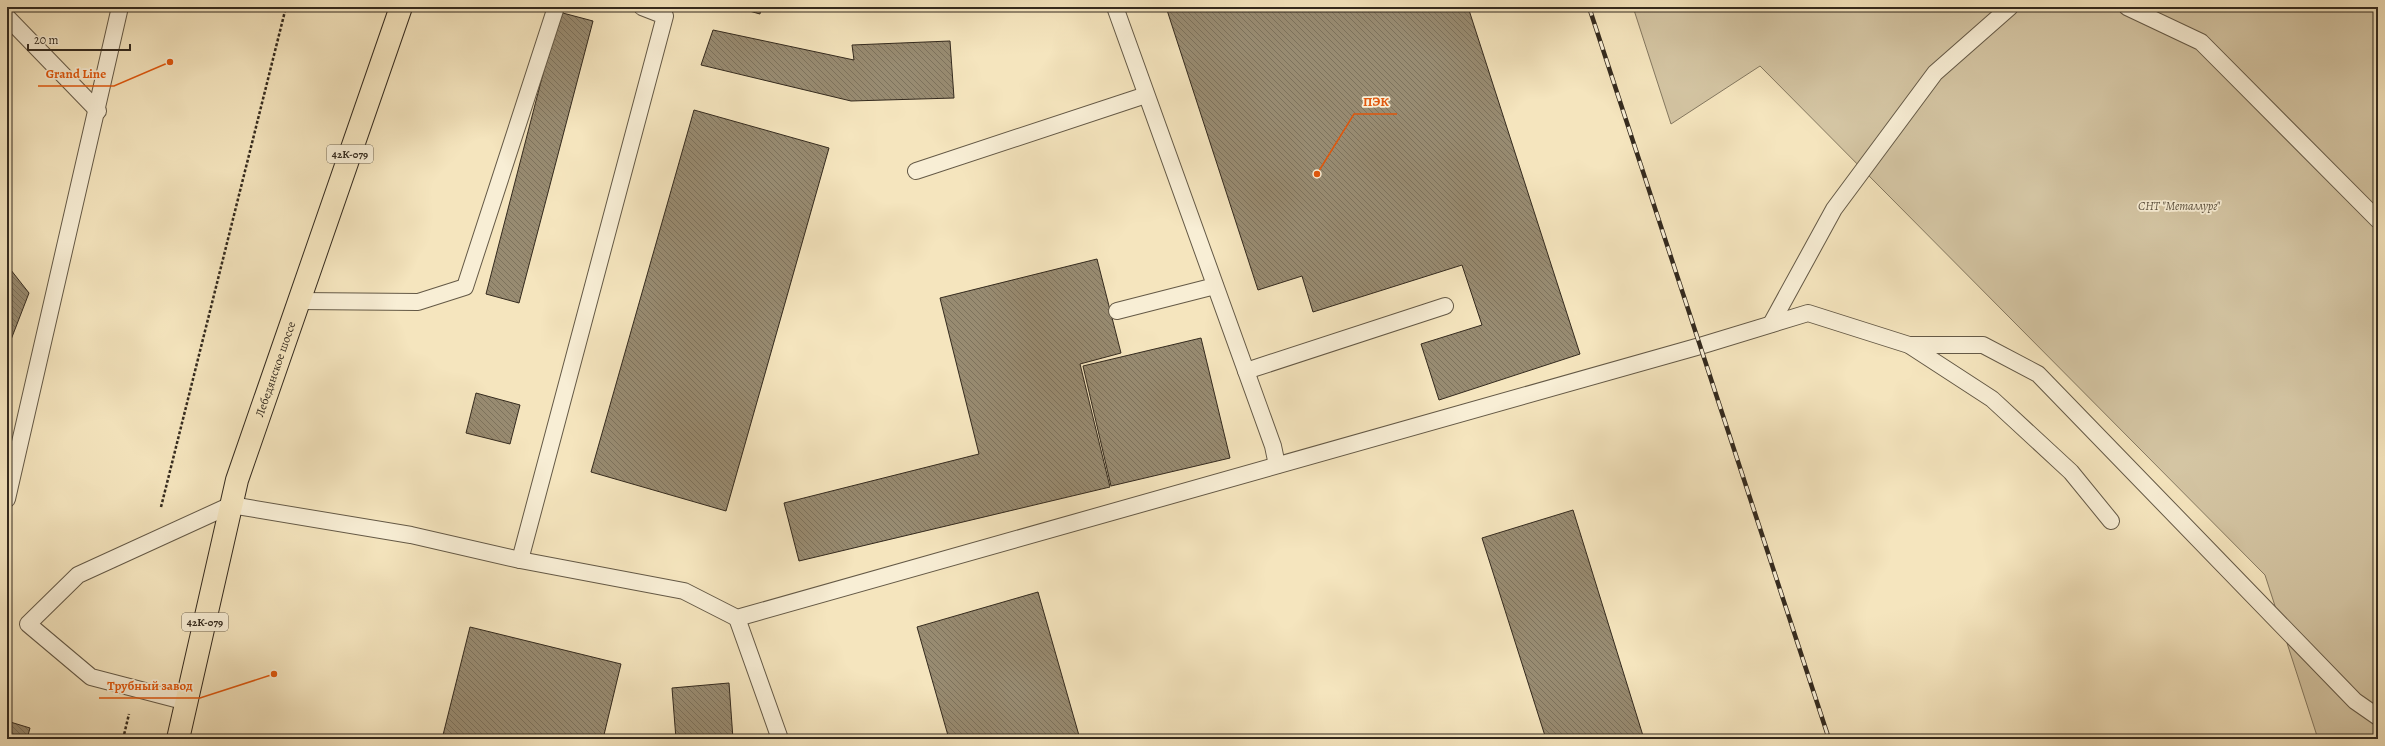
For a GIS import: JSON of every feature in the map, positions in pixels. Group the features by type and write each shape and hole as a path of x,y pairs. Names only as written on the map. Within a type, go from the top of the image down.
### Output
{"main road":[{"name":"Лебедянское шоссе","path":"178,739 237,480 401,7"}],"lane":[{"path":"7,499 98,111 120,7"},
{"path":"299,301 418,302 465,287 556,7"},
{"path":"520,560 665,16 642,7"},
{"path":"1115,7 1273,446 1277,465"},
{"path":"1771,324 1834,209 1935,73 2010,7"},
{"path":"2127,7 2201,42 2378,220"},
{"path":"7,17 98,111"},
{"path":"916,171 1146,95"},
{"path":"1117,312 1215,286"},
{"path":"1246,371 1445,306"},
{"path":"737,618 1808,313 1909,345 1992,399 2071,472 2111,522"},
{"path":"1909,345 1983,345 2038,374 2355,701 2378,717"},
{"path":"187,702 91,677 28,624 78,575 231,505 411,535 520,560 684,590 737,618 780,739"}],"path":[{"path":"153,541 286,7"}],"green space":[{"name":"СНТ \"Металлург\"","path":"1633,7 2378,7 2378,739 2318,739 2265,575 1760,66 1671,124"}],"building":[{"path":"735,7 761,7 760,14"},
{"path":"1166,7 1468,7 1580,354 1439,400 1421,344 1482,325 1462,265 1313,312 1302,276 1258,290"},
{"path":"559,12 593,21 519,303 486,294"},
{"path":"713,30 854,60 852,45 950,41 954,98 851,101 701,65"},
{"path":"694,110 829,148 726,511 591,472"},
{"path":"1097,259 1121,353 1080,364 1110,487 799,561 784,503 979,454 940,298"},
{"path":"7,265 29,293 7,350"},
{"path":"1201,338 1230,458 1111,486 1083,366"},
{"path":"476,393 520,405 510,444 466,433"},
{"path":"1573,510 1644,739 1546,739 1482,538"},
{"path":"1038,592 1080,739 949,739 917,627"},
{"path":"470,627 621,664 603,739 442,739"},
{"path":"729,683 733,739 676,739 672,688"},
{"path":"7,721 30,728 27,739 7,739"}],"railway":[{"path":"1589,7 1829,739"}],"place":[{"name":"Grand Line","path":"170,62"},
{"name":"ПЭК","path":"1317,174"},
{"name":"Трубный завод","path":"274,674"}]}
